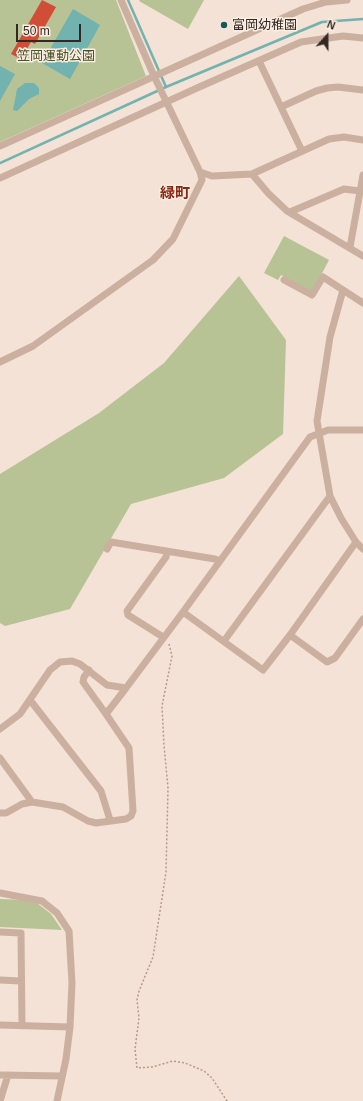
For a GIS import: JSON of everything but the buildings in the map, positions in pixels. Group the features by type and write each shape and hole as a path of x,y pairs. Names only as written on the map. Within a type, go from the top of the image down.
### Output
{"street":[{"path":"0,362 33,346 153,260 173,240 202,180 200,172 166,100 158,76 121,0"},
{"path":"0,146 158,76 303,9 326,2 347,0"},
{"path":"0,178 166,100 301,42 343,36 363,38"},
{"path":"259,61 302,151"},
{"path":"281,107 316,91 327,88 338,87 363,90"},
{"path":"200,172 212,176 252,174 329,139 344,137 363,140"},
{"path":"252,174 268,193 290,212 363,256"},
{"path":"350,248 363,175"},
{"path":"290,212 344,189 360,191"},
{"path":"284,280 312,295 323,276 363,303"},
{"path":"343,290 330,337 318,421 330,496 356,542 363,549"},
{"path":"106,714 183,612 310,437 319,432 328,430 363,430"},
{"path":"224,641 330,496"},
{"path":"107,549 111,542 220,561"},
{"path":"183,612 263,670 290,635 356,542"},
{"path":"163,638 128,615 127,611 166,557 167,552"},
{"path":"290,635 327,662 335,658 363,619"},
{"path":"0,729 20,714 50,670 60,662 72,661 80,664 107,684 126,688"},
{"path":"0,813 6,813 22,804 32,802 63,807 88,821 96,823 126,819 130,816 133,810 129,748 83,682 84,677 89,670"},
{"path":"30,700 101,791 110,820"},
{"path":"0,758 32,802"},
{"path":"0,893 21,895 42,900 57,912 69,931 72,983 70,1027 62,1076 56,1101"},
{"path":"0,932 21,933 22,1026"},
{"path":"0,980 21,981"},
{"path":"0,1026 70,1027"},
{"path":"0,1075 62,1076"},
{"path":"0,1101 8,1075"}],"path":[{"path":"163,638 168,642 172,656 162,706 168,788 166,872 153,957 139,991 137,1000 139,1018 135,1049 137,1068 152,1068 173,1062 185,1063 204,1071 212,1078 227,1101"}],"green space":[{"name":"笠岡運動公園","path":"0,0 116,0 146,76 0,142"},
{"path":"204,0 188,29 139,1"},
{"path":"284,236 329,260 312,292 281,275 278,280 264,273"},
{"path":"239,276 286,340 283,434 224,478 131,504 70,609 5,626 0,623 0,474 99,413 164,363"},
{"path":"0,899 28,900 37,903 51,914 62,930 0,927"}],"water":[{"path":"73,9 100,25 70,79 42,63"},
{"path":"0,66 15,74 0,101"},
{"path":"25,83 34,83 39,88 39,94 29,99 17,111 13,110 17,89"}],"waterway":[{"path":"128,0 166,87"},
{"path":"0,163 166,87 322,22 363,19"}],"place":[{"name":"富岡幼稚園","path":"224,25"}],"district":[{"name":"緑町","path":"175,194"}]}
